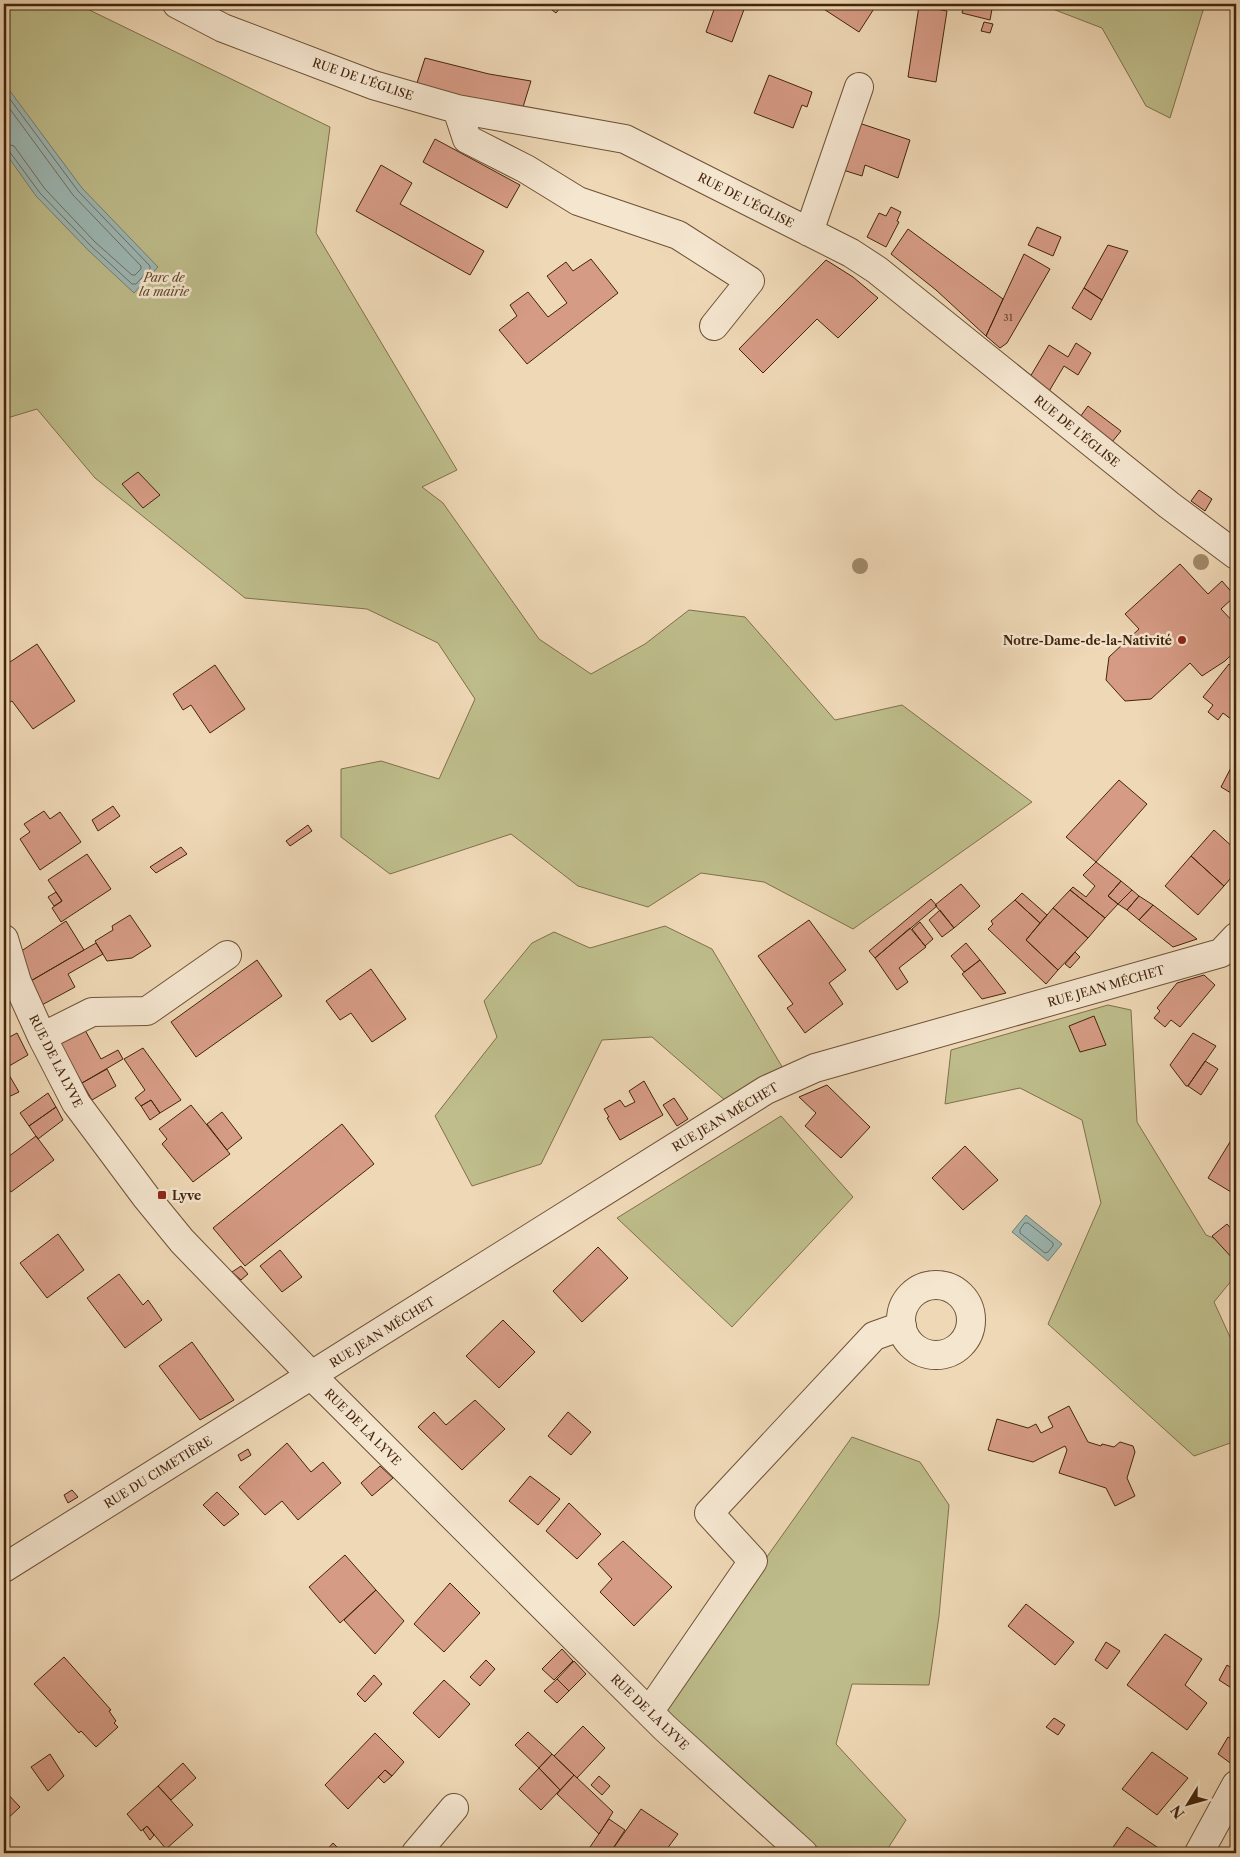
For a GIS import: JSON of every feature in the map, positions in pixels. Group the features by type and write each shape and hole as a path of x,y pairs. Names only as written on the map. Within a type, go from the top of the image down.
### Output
{"street":[{"name":"RUE DE L'ÉGLISE","path":"177,4 223,28 364,81 457,109 625,139 851,253 876,270 1169,505 1236,555"},
{"path":"809,232 859,86"},
{"path":"457,109 467,140 526,169 578,201 678,235 750,281 714,326"},
{"name":"RUE JEAN MÉCHET","path":"312,1376 766,1090 815,1068 1222,953 1236,937"},
{"name":"RUE DE LA LYVE","path":"4,939 18,982 42,1037 76,1103 146,1197 182,1241 312,1376 649,1712 803,1853"},
{"path":"42,1037 92,1012 147,1011 226,955"},
{"path":"649,1712 753,1561 709,1513 874,1336 902,1326"},
{"name":"RUE DU CIMETIÈRE","path":"4,1568 312,1376"},
{"path":"1199,1853 1236,1785"},
{"path":"416,1853 454,1808"}],"green space":[{"name":"Parc de la mairie","path":"4,4 77,4 330,127 316,233 457,470 422,487 443,503 539,639 591,674 645,644 689,610 745,617 835,720 902,705 1032,802 853,929 764,882 701,873 648,907 578,886 511,834 390,874 341,837 341,769 381,761 439,779 475,699 438,643 367,609 245,598 95,478 37,409 4,419"},
{"path":"1011,4 1205,4 1170,118 1146,106 1102,28 1050,8"},
{"path":"665,926 712,949 784,1070 734,1108 652,1037 602,1040 541,1164 472,1186 435,1116 497,1037 484,1001 532,943 554,932 590,948"},
{"path":"1108,1005 1131,1010 1137,1122 1206,1235 1236,1247 1236,1275 1214,1302 1236,1350 1236,1441 1194,1456 1048,1324 1101,1203 1082,1120 1020,1088 945,1104 951,1050"},
{"path":"781,1116 853,1197 732,1327 617,1218"},
{"path":"852,1437 920,1462 949,1505 939,1616 929,1685 852,1684 836,1744 906,1820 885,1853 824,1853 661,1706"}],"water":[{"path":"4,83 82,188 158,267 134,293 88,250 36,196 4,151"},
{"path":"1026,1215 1062,1244 1048,1261 1012,1232"}],"building":[{"path":"544,4 563,4 556,13"},
{"path":"716,4 746,4 732,42 706,32"},
{"path":"816,4 877,4 859,32"},
{"path":"964,4 974,4 992,9 990,20 962,13"},
{"path":"919,6 947,11 936,82 908,77"},
{"path":"984,22 993,24 990,33 981,31"},
{"path":"425,58 489,74 531,81 523,107 483,103 417,83"},
{"path":"769,75 812,92 807,107 802,105 793,128 754,113"},
{"path":"859,123 910,140 898,178 865,165 862,176 843,170"},
{"path":"435,139 520,185 507,208 423,162"},
{"path":"381,165 412,183 400,204 484,251 470,275 356,211"},
{"path":"891,207 901,212 897,221 899,222 886,247 867,237 879,213 886,216"},
{"path":"1037,227 1061,237 1053,256 1028,245"},
{"path":"908,229 1003,299 986,336 936,290 891,254"},
{"path":"1108,245 1128,251 1102,300 1084,288"},
{"path":"1024,254 1050,269 1007,343 1000,348 986,336"},
{"path":"591,259 618,293 527,364 499,330 517,316 510,305 528,292 548,317 567,303 547,276 566,262 573,271"},
{"path":"826,260 853,277 878,298 838,338 817,319 763,373 739,349"},
{"path":"1084,288 1102,300 1091,320 1072,308"},
{"path":"1076,343 1091,353 1078,375 1064,366 1048,393 1030,377 1049,345 1068,357"},
{"path":"1088,406 1121,431 1112,442 1080,417"},
{"path":"138,472 160,495 143,508 122,484"},
{"path":"1199,490 1212,499 1205,511 1191,501"},
{"name":"Notre-Dame-de-la-Nativité","path":"1180,564 1208,594 1222,581 1235,596 1221,609 1236,625 1236,650 1225,661 1202,676 1190,663 1151,699 1125,701 1106,680 1109,657 1139,629 1125,614"},
{"path":"37,644 75,701 33,729 12,701 5,705 4,703 4,666"},
{"path":"1229,664 1236,670 1236,723 1223,713 1218,720 1208,712 1213,705 1203,697"},
{"path":"215,665 245,709 210,733 191,705 183,710 173,694"},
{"path":"1236,758 1236,796 1221,787"},
{"path":"1119,780 1147,804 1096,862 1066,837"},
{"path":"113,806 120,816 98,831 92,820"},
{"path":"44,811 50,819 60,812 81,842 40,870 20,839 30,832 24,824"},
{"path":"308,825 312,831 290,846 286,841"},
{"path":"1214,830 1236,850 1236,872 1224,886 1191,856"},
{"path":"181,847 187,854 156,873 150,867"},
{"path":"87,854 111,889 61,922 52,908 62,901 48,880"},
{"path":"1191,856 1224,886 1198,915 1165,886"},
{"path":"1096,862 1121,881 1108,896 1118,904 1105,918 1070,890 1073,887 1086,897 1095,886 1083,875"},
{"path":"1121,881 1132,890 1118,904 1108,896"},
{"path":"961,884 980,906 954,928 935,905"},
{"path":"1070,890 1105,918 1088,938 1053,908"},
{"path":"1132,890 1139,896 1127,910 1118,904"},
{"path":"56,892 62,901 54,906 48,897"},
{"path":"1022,893 1047,915 1040,923 1015,900"},
{"path":"1139,896 1153,905 1139,920 1127,910"},
{"path":"931,899 937,906 875,958 869,951"},
{"path":"1015,900 1040,923 1026,940 1058,970 1046,984 988,929 993,924 991,921"},
{"path":"1153,905 1197,939 1173,947 1139,920"},
{"path":"1053,908 1088,938 1058,970 1026,940"},
{"path":"940,910 954,928 942,937 929,920"},
{"path":"130,915 151,946 132,958 107,961 95,941 113,930 112,926"},
{"path":"809,920 846,970 829,983 843,1004 805,1033 787,1008 793,1004 758,956"},
{"path":"66,921 84,950 29,982 17,954"},
{"path":"920,922 933,939 925,946 912,929"},
{"path":"910,928 926,947 899,968 908,982 897,990 875,958"},
{"path":"96,943 103,954 68,974 75,987 40,1006 29,982"},
{"path":"966,943 980,960 964,972 951,956"},
{"path":"1075,952 1080,957 1070,968 1065,964"},
{"path":"257,960 282,996 196,1057 171,1022"},
{"path":"980,960 1006,993 982,999 962,974"},
{"path":"371,969 406,1019 372,1042 351,1013 340,1020 326,1001"},
{"path":"1204,975 1215,985 1180,1027 1171,1020 1165,1027 1154,1018 1160,1011 1157,1008 1177,983"},
{"path":"1094,1016 1106,1045 1080,1052 1069,1026"},
{"path":"85,1030 101,1059 118,1050 123,1059 82,1083 59,1044"},
{"path":"17,1033 28,1055 4,1069 4,1040"},
{"path":"1193,1033 1216,1046 1188,1086 1186,1086 1170,1065"},
{"path":"143,1048 181,1100 160,1113 151,1100 141,1106 135,1098 145,1090 124,1059"},
{"path":"1205,1061 1218,1069 1201,1095 1188,1086"},
{"path":"4,1069 19,1092 4,1099"},
{"path":"107,1069 116,1086 92,1100 82,1083"},
{"path":"644,1081 663,1115 620,1140 604,1109 620,1100 625,1107 635,1102 629,1091"},
{"path":"827,1085 870,1127 841,1158 805,1126 816,1113 799,1097"},
{"path":"48,1093 56,1107 29,1126 20,1113"},
{"path":"674,1098 688,1119 677,1126 663,1105"},
{"path":"151,1100 160,1113 150,1120 141,1106"},
{"path":"191,1105 230,1154 193,1182 162,1144 167,1139 159,1129"},
{"path":"56,1107 63,1120 38,1139 29,1126"},
{"path":"222,1112 242,1138 227,1150 207,1124"},
{"path":"342,1124 374,1164 245,1266 213,1228"},
{"path":"36,1136 54,1160 11,1192 4,1182 4,1160"},
{"path":"1233,1137 1236,1139 1236,1195 1208,1178"},
{"path":"965,1146 998,1180 963,1210 932,1178"},
{"path":"1227,1224 1236,1234 1236,1258 1234,1260 1212,1236"},
{"path":"58,1234 84,1270 47,1298 20,1263"},
{"path":"598,1247 628,1278 582,1322 553,1291"},
{"path":"280,1250 302,1277 282,1292 260,1266"},
{"path":"241,1266 248,1274 241,1280 232,1272"},
{"path":"119,1274 143,1305 148,1300 162,1320 125,1348 87,1298"},
{"path":"503,1320 535,1352 499,1388 466,1356"},
{"path":"192,1342 234,1400 200,1420 159,1366"},
{"path":"475,1400 505,1429 462,1470 418,1427 434,1412 446,1425"},
{"path":"1069,1406 1088,1442 1114,1447 1120,1442 1133,1446 1135,1452 1127,1478 1135,1496 1115,1506 1106,1488 1059,1473 1067,1450 1065,1446 1033,1462 988,1450 997,1419 1028,1428 1036,1424 1041,1433 1053,1427 1048,1417"},
{"path":"568,1412 591,1432 571,1455 548,1436"},
{"path":"287,1443 311,1472 323,1462 341,1483 298,1520 282,1501 265,1515 239,1487"},
{"path":"248,1449 251,1455 241,1461 238,1455"},
{"path":"380,1466 393,1478 372,1496 361,1483"},
{"path":"530,1476 560,1499 538,1525 509,1501"},
{"path":"72,1490 78,1497 68,1503 64,1495"},
{"path":"217,1492 239,1514 224,1526 203,1505"},
{"path":"569,1503 601,1534 577,1559 546,1531"},
{"path":"623,1541 672,1587 634,1626 600,1592 612,1579 598,1564"},
{"path":"345,1555 376,1590 340,1623 309,1587"},
{"path":"450,1583 480,1613 444,1652 414,1624"},
{"path":"376,1590 404,1621 375,1654 344,1620"},
{"path":"1026,1604 1074,1642 1055,1665 1008,1626"},
{"path":"1165,1634 1202,1659 1185,1685 1207,1703 1187,1730 1127,1685"},
{"path":"1106,1642 1120,1651 1107,1669 1095,1660"},
{"path":"562,1649 573,1661 554,1680 542,1669"},
{"path":"64,1657 111,1710 109,1711 116,1721 114,1723 118,1727 96,1747 81,1731 79,1733 34,1684"},
{"path":"486,1660 495,1669 480,1686 470,1677"},
{"path":"574,1661 586,1674 569,1691 557,1679"},
{"path":"1227,1665 1236,1671 1236,1691 1219,1680"},
{"path":"374,1675 382,1684 365,1702 357,1694"},
{"path":"557,1679 569,1691 557,1703 544,1691"},
{"path":"444,1680 470,1704 439,1738 413,1713"},
{"path":"1054,1718 1065,1725 1058,1735 1046,1727"},
{"path":"583,1726 605,1748 577,1778 554,1756"},
{"path":"528,1732 552,1754 539,1768 515,1745"},
{"path":"375,1733 404,1762 392,1776 385,1770 348,1809 325,1785"},
{"path":"1228,1737 1236,1741 1236,1759 1233,1765 1218,1754"},
{"path":"1152,1752 1188,1778 1157,1815 1122,1789"},
{"path":"50,1754 64,1776 48,1791 31,1767"},
{"path":"552,1754 574,1775 560,1790 539,1768"},
{"path":"183,1763 196,1778 171,1800 158,1786"},
{"path":"539,1768 560,1790 541,1810 519,1789"},
{"path":"385,1770 392,1776 384,1783 378,1777"},
{"path":"574,1775 613,1812 599,1834 557,1794"},
{"path":"599,1776 610,1786 602,1795 591,1785"},
{"path":"158,1786 193,1825 166,1849 147,1826 141,1831 127,1814"},
{"path":"4,1790 20,1807 6,1820 4,1817"},
{"path":"641,1809 678,1834 664,1853 610,1853"},
{"path":"609,1819 625,1830 610,1853 586,1853"},
{"path":"147,1826 154,1835 150,1840 143,1830"},
{"path":"1127,1827 1166,1853 1109,1853"},
{"path":"333,1843 343,1853 324,1853"}],"place":[{"name":"Notre-Dame-de-la-Nativité","path":"1182,640"},
{"name":"Lyve","path":"162,1195"}]}
